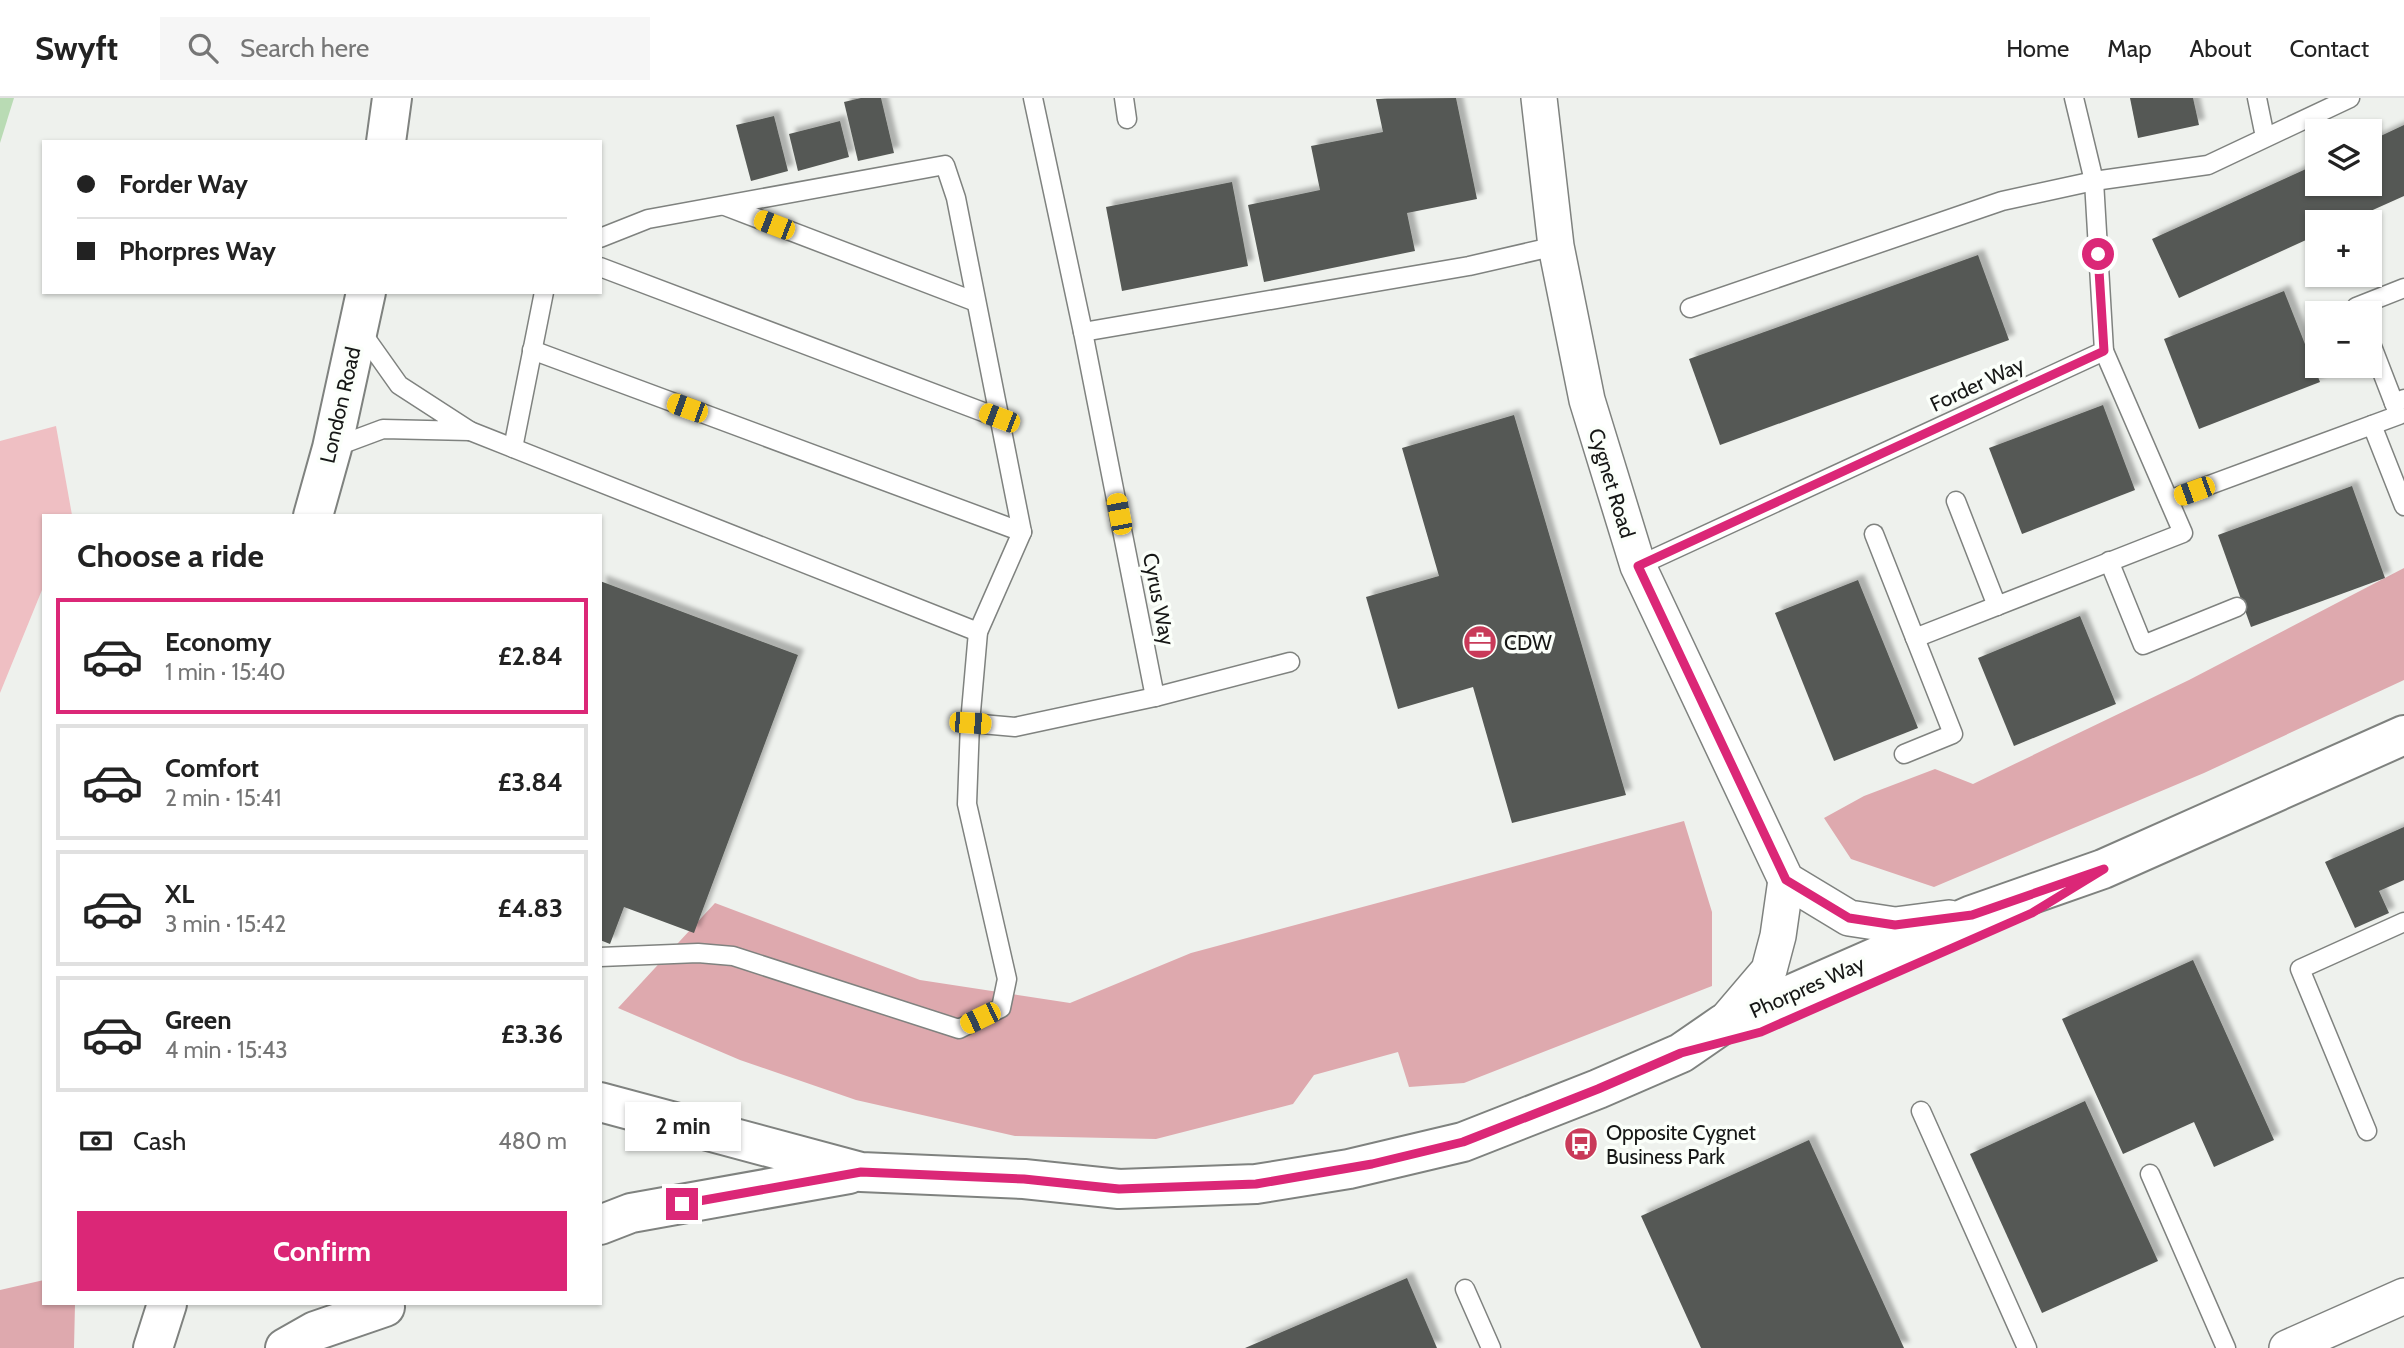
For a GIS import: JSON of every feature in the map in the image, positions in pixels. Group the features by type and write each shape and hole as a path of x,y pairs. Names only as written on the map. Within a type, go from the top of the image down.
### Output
{"street":[{"path":"386,140 392,98"},
{"name":"Cygnet Road","path":"1539,98 1556,246 1587,400 1638,566 1786,880"},
{"name":"London Road","path":"314,514 332,448 362,310"},
{"name":"Phorpres Way","path":"602,1103 861,1172 1024,1179 1119,1189 1256,1184 1349,1169 1463,1142 1598,1089 1681,1053 1723,1024 1972,915 2104,869 2404,735"},
{"path":"1681,1053 1761,1032 1819,1007 2032,913 2104,869"},
{"path":"1723,1024 1769,970 1778,936 1786,880 1849,918 1895,925 1972,915"},
{"name":"Phorpres Way","path":"602,1224 631,1213 861,1172"},
{"path":"2287,1348 2404,1296"},
{"path":"153,1348 167,1305"},
{"path":"315,1305 336,1310 389,1305"},
{"path":"285,1348 316,1331 389,1305"}],"lane":[{"name":"Cyrus Way","path":"1033,98 1083,332 1155,696"},
{"path":"1124,98 1127,119"},
{"path":"1915,638 2183,533 2104,351 2094,181 2074,98"},
{"path":"2257,98 2265,137"},
{"path":"1690,308 2002,201 2094,181 2208,164 2350,98"},
{"path":"602,237 648,219 945,165 956,198 1022,532 978,632 970,723 967,804 1007,979 1001,1008 959,1029 733,956 698,953 602,957"},
{"path":"723,206 976,302"},
{"path":"1083,332 1469,266 1556,246"},
{"path":"602,268 999,418"},
{"path":"2371,301 2404,288"},
{"path":"513,448 544,294"},
{"path":"362,310 399,385 470,430 978,632"},
{"path":"531,350 1022,532"},
{"name":"Forder Way","path":"1638,566 2104,351"},
{"path":"2169,500 2399,415 2399,400 2382,365"},
{"path":"2372,425 2404,506"},
{"path":"332,448 383,429 470,430"},
{"path":"1956,501 1997,606"},
{"path":"1874,534 1953,734 1904,754"},
{"path":"2109,561 2143,645 2238,607"},
{"path":"970,723 1015,727 1290,662"},
{"path":"2367,1131 2300,969 2404,922"},
{"path":"1921,1111 2027,1348"},
{"path":"2150,1174 2226,1348"},
{"path":"1465,1289 1491,1348"}],"shaded area":[{"path":"0,98 14,98 0,143"},
{"path":"56,426 72,514 42,514 42,590 0,693 0,441"},
{"path":"2404,568 2404,680 2204,773 1934,887 1851,859 1824,818 1864,796 1935,769 1973,784 2189,680"},
{"path":"1684,821 1712,912 1712,986 1464,1083 1409,1087 1398,1052 1314,1075 1293,1104 1156,1139 1015,1136 856,1100 740,1060 618,1008 715,903 920,980 1070,1003 1191,953"},
{"path":"42,1280 42,1305 75,1305 74,1348 0,1348 0,1290"}],"building":[{"path":"861,98 881,98 894,153 858,161 844,102"},
{"path":"1456,98 1477,199 1407,213 1415,251 1264,282 1248,205 1320,190 1311,146 1383,132 1376,99"},
{"path":"2130,98 2193,98 2199,125 2138,138"},
{"path":"774,116 788,171 751,181 736,125"},
{"path":"840,121 849,157 798,171 789,134"},
{"path":"2404,125 2404,196 2373,210 2305,210 2305,240 2179,298 2152,239 2305,169 2305,196 2382,196 2382,135"},
{"path":"1232,182 1248,266 1122,291 1106,207"},
{"path":"1978,255 2009,340 1720,445 1689,359"},
{"path":"2284,291 2305,344 2305,378 2318,378 2320,382 2199,429 2164,339"},
{"path":"2103,405 2135,490 2022,534 1989,448"},
{"name":"CDW","path":"1514,415 1626,795 1512,823 1473,687 1398,709 1366,597 1439,576 1402,448"},
{"path":"2352,486 2385,578 2251,627 2218,535"},
{"path":"1858,580 1918,728 1834,761 1775,613"},
{"path":"602,582 798,655 694,933 624,907 610,944 602,941"},
{"path":"2080,616 2116,704 2014,746 1978,658"},
{"path":"2404,827 2404,880 2379,891 2389,913 2355,928 2325,862"},
{"path":"2193,960 2274,1140 2214,1167 2194,1122 2123,1154 2062,1019"},
{"path":"2085,1101 2158,1261 2042,1313 1970,1154"},
{"path":"1809,1140 1904,1348 1701,1348 1641,1216"},
{"path":"1407,1278 1437,1348 1245,1348"}],"place":[{"name":"CDW","path":"1480,642"},
{"name":"Opposite Cygnet Business Park","path":"1581,1144"}],"route":[{"path":"682,1204 861,1172 1024,1179 1119,1189 1256,1184 1372,1164 1463,1142 1681,1053 1761,1032 2032,913 2104,869 1972,915 1895,925 1849,918 1786,880 1638,566 2104,351 2098,254"}]}
